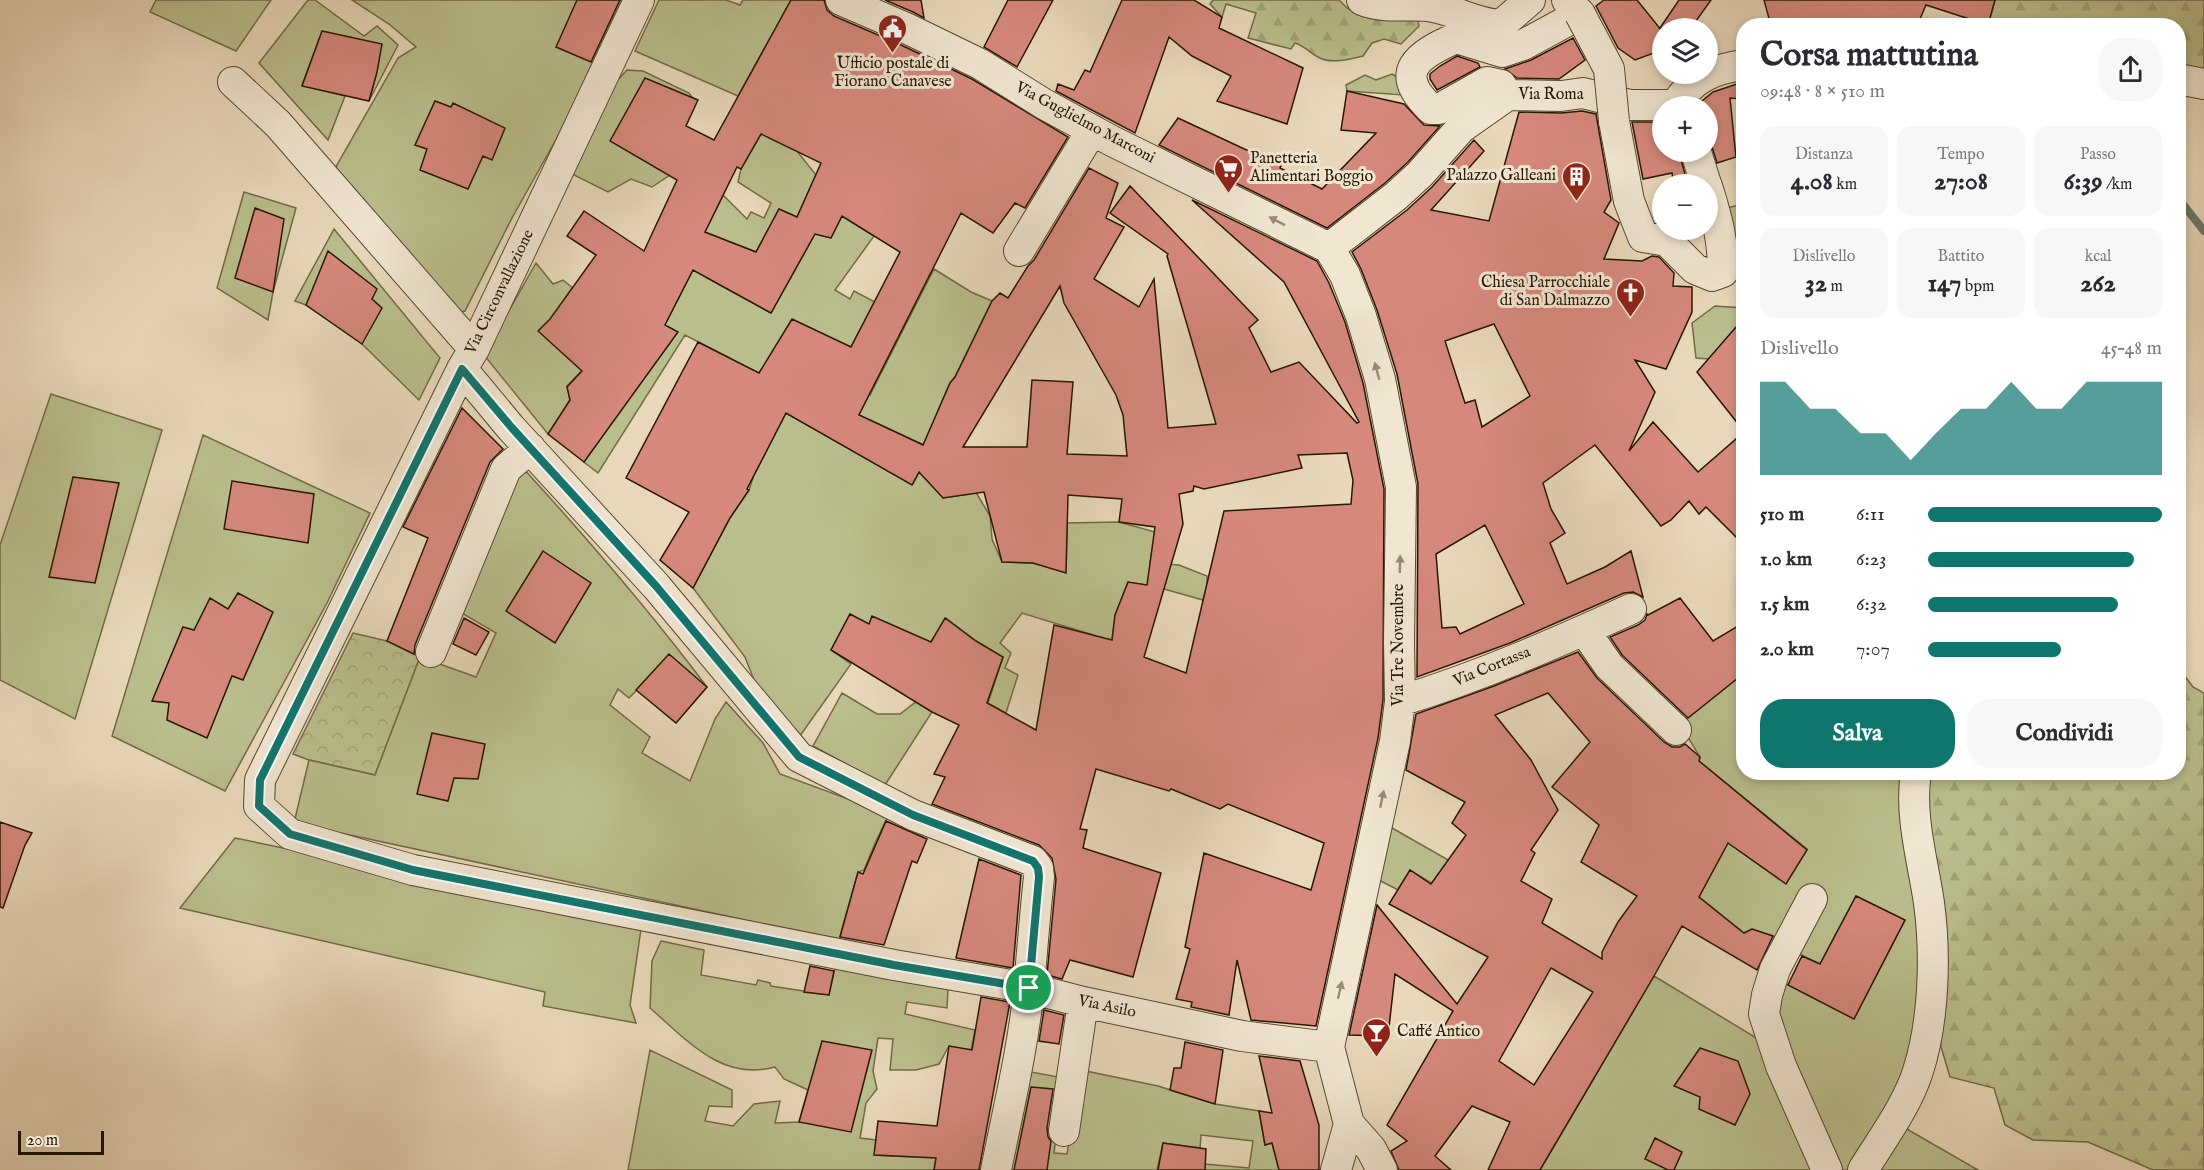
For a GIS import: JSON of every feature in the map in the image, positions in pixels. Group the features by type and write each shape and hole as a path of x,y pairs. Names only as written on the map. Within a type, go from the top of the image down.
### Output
{"street":[{"name":"Via Circonvallazione","path":"639,0 468,359 260,780 259,806 290,834 413,870 894,965 1029,988"},
{"name":"Via Guglielmo Marconi","path":"841,0 980,64 1044,104 1092,130 1329,248"},
{"path":"1362,0 1373,4 1430,6 1489,25 1502,25 1530,0"},
{"path":"1508,95 1501,85 1487,82 1439,109 1431,109 1414,90 1410,76 1413,67 1427,53 1456,38 1502,52 1523,45 1573,7 1595,40 1609,69 1614,121 1629,201 1643,237 1652,238"},
{"name":"Via Roma","path":"1681,96 1684,90 1703,75 1736,66"},
{"path":"2186,81 2204,84"},
{"path":"233,82 278,124 468,359 530,448 656,586 799,757 913,815 1033,861 1038,868 1029,988 996,1170"},
{"name":"Via Roma","path":"1329,248 1396,196 1420,174 1461,128 1508,95 1561,96 1583,93 1630,105 1652,105"},
{"path":"1019,251 1092,130"},
{"path":"1661,240 1667,241 1695,269 1712,276 1724,272 1718,221"},
{"name":"Via Tre Novembre","path":"1329,248 1345,275 1362,316 1380,379 1401,487 1400,701 1395,741 1329,1047"},
{"path":"431,652 506,469 530,448"},
{"name":"Via Cortassa","path":"1400,701 1433,691 1631,609"},
{"path":"1584,630 1609,666 1676,730"},
{"path":"1863,1170 1897,1115 1918,1071 1929,1023 1933,964 1929,906 1916,822 1916,780"},
{"path":"1812,898 1775,969 1764,1014 1781,1066 1827,1170"},
{"name":"Via Asilo","path":"1029,988 1242,1036 1329,1047"},
{"path":"1064,1131 1083,1002"},
{"path":"1329,1047 1349,1124 1371,1149 1382,1170"},
{"path":"1335,1170 1349,1124"}],"green space":[{"path":"156,0 271,0 236,51 150,12"},
{"path":"308,0 315,0 364,36 377,26 398,45 369,101 377,72 381,44 322,31 302,85 345,96 328,140 259,63"},
{"path":"352,0 625,0 568,118 512,218 465,311 457,313 329,179 398,58 416,47 389,24"},
{"path":"659,0 726,0 740,5 743,0 791,0 738,96 635,51"},
{"path":"1213,0 1339,0 1347,8 1357,13 1416,11 1419,26 1401,44 1384,39 1372,43 1363,56 1330,61 1295,43 1291,49 1248,38 1256,13 1226,4 1222,17 1210,4"},
{"path":"1995,0 2204,0 2204,73 2186,70 2186,18 1990,18"},
{"path":"627,70 643,71 689,93 693,98 661,161 679,169 652,187 631,179 608,192 572,174 615,83"},
{"path":"1392,74 1397,77 1404,95 1347,91 1346,85 1365,75 1376,80"},
{"path":"767,124 769,138 797,151 816,175 797,217 779,209 756,252 730,242 707,278 771,313 815,234 831,238 842,216 874,236 835,290 850,299 854,291 875,302 849,350 750,389 724,376 730,358 685,335 598,473 584,462 623,407 633,376 695,266 705,232 723,195 747,219 751,212 764,218 771,203 738,182 741,169"},
{"path":"244,192 296,208 273,292 268,320 217,288"},
{"path":"1736,206 1736,240 1723,209"},
{"path":"334,229 440,358 419,400 362,344 306,305 295,301"},
{"path":"536,263 553,284 563,280 600,310 599,352 567,386 570,400 548,434 484,355"},
{"path":"934,269 971,292 992,301 950,383 931,428 943,498 968,494 974,489 990,516 992,539 1002,562 1033,563 1066,572 1067,523 1119,522 1155,532 1150,563 1179,565 1207,576 1207,588 1203,600 1128,582 1115,616 1110,655 1093,635 1022,613 1000,643 1011,653 1005,668 1018,675 1006,713 988,703 1003,657 976,641 946,618 923,655 850,614 831,650 851,664 797,740 761,698 745,657 693,588 730,518 749,490 754,475 786,413 913,484 931,448 790,383 814,366 870,395"},
{"path":"1715,306 1736,308 1736,337 1709,359 1696,358 1692,323"},
{"path":"51,394 162,430 75,719 0,680 0,545"},
{"path":"203,435 370,513 327,603 225,791 112,736"},
{"path":"522,467 617,575 707,687 676,723 637,690 629,698 618,689 610,705 650,737 642,753 690,781 715,719 726,702 763,743 780,774 889,814 864,870 858,872 839,940 294,823 309,760 375,775 420,657 476,677 496,633 455,609"},
{"path":"353,633 387,641 420,657 375,775 309,760 293,754"},
{"path":"2186,678 2193,687 2204,693 2204,1170 2153,1170 2088,1142 2033,1140 2005,1125 1994,1088 1950,1077 1936,1030 1923,780 2186,780"},
{"path":"1736,680 1736,780 1911,780 1920,898 1917,1057 1852,1170 1832,1170 1776,1041 1781,981 1854,1019 1905,920 1856,896 1820,964 1797,953 1778,938 1752,929 1739,936 1740,930 1699,897 1728,843 1786,883 1807,849 1699,761 1700,757 1680,724"},
{"path":"842,693 877,714 900,714 917,701 932,712 885,785 813,746"},
{"path":"1385,824 1471,873 1441,889 1410,870 1398,890 1373,877"},
{"path":"235,838 642,922 630,1005 636,1023 543,1006 545,992 180,908"},
{"path":"661,941 704,950 701,975 756,985 758,980 770,983 771,986 829,995 836,963 948,989 947,1008 907,1002 905,1014 975,1030 971,1050 949,1046 939,1064 916,1070 890,1070 893,1039 878,1038 873,1071 877,1089 866,1103 860,1138 876,1140 875,1155 893,1156 895,1144 938,1148 934,1170 628,1170 650,1050 732,1090 732,1107 709,1106 705,1121 733,1126 754,1104 780,1101 775,1123 799,1122 808,1090 784,1079 775,1067 756,1070 738,1069 706,1055 650,1008 652,961"},
{"path":"1654,976 1763,1042 1817,1170 1540,1170"},
{"path":"1020,1070 1064,1078 1054,1153 1067,1154 1081,1070 1158,1086 1215,1104 1259,1111 1265,1145 1272,1143 1279,1170 1204,1170 1205,1164 1249,1168 1253,1141 1201,1135 1200,1148 1163,1143 1157,1170 1004,1170"},
{"path":"1905,1128 1978,1170 1870,1170"}],"building":[{"path":"577,0 620,0 591,62 556,47"},
{"path":"791,0 824,0 827,10 834,16 972,79 1068,137 1025,208 1015,203 993,233 961,213 859,415 923,445 950,383 992,301 1000,293 1008,298 1034,260 1089,168 1118,183 1106,218 1124,227 1094,279 1139,307 1154,279 1168,428 1216,424 1168,254 1110,213 1130,186 1258,320 1249,328 1271,372 1299,362 1357,423 1359,422 1284,282 1192,200 1317,261 1345,322 1363,383 1384,489 1383,700 1378,738 1316,1026 1251,1020 1237,960 1229,1015 1191,1007 1192,1002 1176,999 1190,949 1185,947 1204,853 1311,890 1324,843 1228,804 1220,809 1171,789 1169,791 1096,769 1080,829 1087,830 1083,848 1161,873 1133,977 1070,960 1062,979 1047,975 1056,879 1052,858 1039,845 932,804 945,777 934,774 959,725 932,712 831,650 850,614 869,624 872,616 931,642 945,618 1003,657 987,703 1036,730 1054,625 1112,640 1115,615 1128,582 1147,585 1155,527 1119,522 1122,499 1068,495 1066,573 1033,563 1002,562 984,492 943,498 919,472 912,485 786,413 747,489 749,490 730,518 693,588 660,560 689,512 626,478 698,342 759,373 792,319 851,347 900,252 842,216 831,238 815,234 771,313 693,270 665,325 678,332 584,462 548,434 570,400 567,387 582,371 538,331 550,319 596,255 567,236 584,211 644,251 677,180 610,141 645,78 698,100 686,126 714,140","holes":["761,134 821,163 797,217 779,209 756,252 705,232 737,167 741,169","1060,286 1064,303 1116,395 1123,415 1127,456 1067,454 1073,382 1032,380 1027,447 963,447","1347,453 1353,480 1351,504 1224,511 1186,673 1144,657 1183,524 1179,494 1193,491 1194,486 1204,489 1302,468 1298,455"]},
{"path":"885,0 921,0 924,18 913,12"},
{"path":"1008,0 1053,0 1017,67 984,47"},
{"path":"1122,0 1194,0 1222,17 1219,28 1303,68 1287,124 1217,101 1231,76 1192,56 1169,37 1135,133 1056,91 1058,84 1074,90 1085,70 1090,72"},
{"path":"1604,0 1637,0 1652,19 1652,54 1635,60 1618,48 1596,6"},
{"path":"1679,0 1711,0 1698,18 1667,18"},
{"path":"1764,0 1995,0 1990,18 1966,18 1926,5 1920,18 1769,18"},
{"path":"322,31 382,44 369,101 302,86"},
{"path":"1573,38 1585,60 1559,79 1517,78 1505,69 1531,60"},
{"path":"1457,56 1478,63 1480,67 1437,90 1430,79 1430,74"},
{"path":"1736,84 1736,98 1730,98 1736,157 1717,163 1718,96 1708,96 1713,92"},
{"path":"1347,91 1404,104 1424,125 1440,126 1408,162 1385,183 1327,228 1159,145 1178,118 1281,166 1280,168 1322,189 1376,133 1341,130"},
{"path":"435,101 451,107 453,103 505,128 492,160 483,156 468,189 420,170 427,149 415,145"},
{"path":"1582,111 1596,114 1611,200 1604,212 1619,223 1604,259 1642,261 1652,256 1659,257 1674,273 1673,286 1692,287 1692,312 1666,369 1635,360 1655,392 1629,451 1653,422 1698,472 1736,439 1736,537 1706,507 1699,514 1689,501 1671,520 1661,526 1595,445 1543,483 1551,509 1565,533 1550,543 1567,584 1605,567 1631,551 1643,597 1633,592 1624,593 1510,643 1417,677 1418,484 1397,374 1377,310 1352,252 1407,210 1432,187 1474,140 1484,151 1431,210 1489,221 1519,112","holes":["1494,324 1530,396 1482,427 1475,400 1465,403 1445,341","1485,525 1524,604 1460,634 1456,627 1442,628 1436,554"]},
{"path":"1632,122 1652,122 1652,162 1682,162 1685,174 1652,174 1652,177 1643,179"},
{"path":"255,208 284,219 273,292 235,278"},
{"path":"328,251 377,289 372,299 382,308 362,344 306,305"},
{"path":"1736,327 1736,421 1697,372"},
{"path":"462,408 503,449 490,462 415,645 414,654 387,641 428,538 403,527"},
{"path":"73,477 119,483 95,583 49,577"},
{"path":"232,481 314,494 308,543 224,529"},
{"path":"543,551 591,583 555,643 506,611"},
{"path":"238,593 273,612 243,680 232,676 207,738 167,720 169,703 152,701 183,627 194,630 210,598 228,609"},
{"path":"1680,598 1713,641 1736,627 1736,680 1688,718 1622,655 1610,637 1638,625 1648,615"},
{"path":"464,618 489,632 476,655 453,644"},
{"path":"1578,652 1597,678 1664,742 1672,747 1685,744 1700,757 1699,761 1807,850 1786,884 1728,843 1699,897 1744,933 1752,929 1773,936 1757,970 1682,926 1540,1170 1488,1170 1510,1122 1472,1106 1435,1156 1451,1170 1399,1170 1391,1151 1407,1141 1387,1125 1453,1011 1395,974 1388,1036 1349,1035 1377,905 1457,1004 1488,957 1389,904 1410,870 1431,884 1466,835 1452,823 1465,802 1406,770 1416,714","holes":["1548,693 1590,742 1552,787 1599,825 1581,862 1637,896 1618,922 1602,952 1602,959 1542,923 1552,899 1521,881 1535,853 1531,850 1558,810 1531,760 1495,715","1551,968 1593,992 1534,1085 1499,1061"]},
{"path":"669,654 707,687 676,723 636,690"},
{"path":"432,733 485,744 478,779 454,778 448,801 417,794"},
{"path":"886,821 927,839 917,863 912,861 884,945 840,937 858,872 863,874"},
{"path":"0,822 32,833 25,845 3,908 0,907"},
{"path":"979,859 1021,875 1013,968 956,958"},
{"path":"1856,896 1905,920 1854,1019 1788,985 1802,956 1820,964"},
{"path":"810,966 834,971 829,995 804,992"},
{"path":"981,997 1010,1002 979,1170 934,1170 936,1158 874,1155 878,1121 937,1126 949,1046 972,1050"},
{"path":"1044,1010 1064,1015 1059,1044 1039,1041"},
{"path":"822,1041 872,1050 851,1132 799,1122"},
{"path":"1185,1042 1223,1050 1215,1104 1170,1090 1174,1068 1181,1068"},
{"path":"1700,1048 1738,1061 1750,1094 1735,1125 1699,1109 1700,1097 1674,1086"},
{"path":"1259,1056 1300,1061 1319,1125 1319,1170 1279,1170 1272,1143 1265,1145 1259,1111 1272,1113"},
{"path":"1031,1087 1053,1089 1047,1128 1051,1141 1047,1170 1014,1170"},
{"path":"1655,1138 1682,1152 1674,1170 1668,1170 1645,1159"},
{"path":"1163,1143 1206,1149 1205,1170 1158,1170"}],"waterway":[{"path":"2186,208 2204,231"}],"place":[{"name":"Ufficio postale di Fiorano Canavese","path":"893,54"},
{"name":"Panetteria Alimentari Boggio","path":"1229,194"},
{"name":"Palazzo Galleani","path":"1577,202"},
{"name":"Chiesa Parrocchiale di San Dalmazzo","path":"1631,318"},
{"name":"Caffé Antico","path":"1376,1058"}],"route":[{"path":"462,369 512,428 656,586 799,757 913,815 1033,861 1038,868 1039,877 1029,988 894,965 413,870 290,834 259,806 260,780 462,369"}]}
